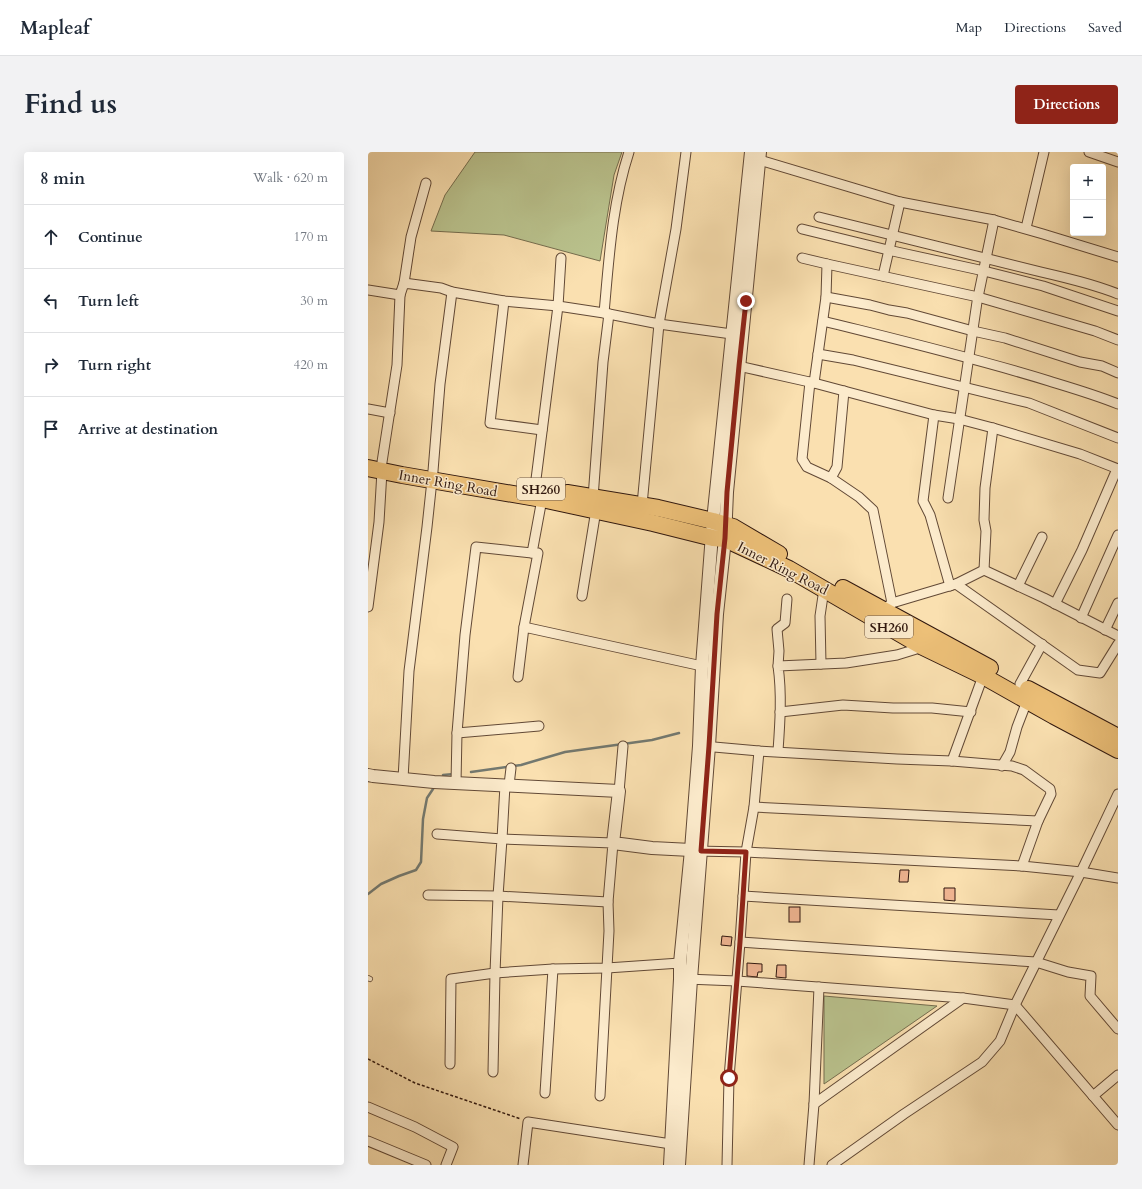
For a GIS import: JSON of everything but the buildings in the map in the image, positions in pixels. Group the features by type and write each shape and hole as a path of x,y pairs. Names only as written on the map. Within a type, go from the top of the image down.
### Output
{"highway":[{"name":"Inner Ring Road","path":"375,465 594,504 653,522 719,531 733,527 791,561 888,606 1024,676 1118,737"},
{"name":"Inner Ring Road","path":"594,504 642,505 658,508 719,531 789,569 923,647 983,676 1118,750"}],"street":[{"path":"582,596 594,504 612,231 622,173 629,152"},
{"path":"642,505 659,324 676,229 686,152"},
{"path":"1026,228 1044,152"},
{"path":"1089,152 1118,162"},
{"path":"704,746 702,666 719,531 753,155 900,202 994,220 1026,228 1118,257"},
{"path":"368,607 379,522 375,465 390,413 397,365 400,295 404,282 411,237 426,184"},
{"path":"883,276 900,202"},
{"path":"819,217 1067,278 1098,286 1118,294"},
{"path":"948,498 978,297 994,220"},
{"path":"802,229 1043,286 1118,311"},
{"path":"532,553 542,430 558,306 561,258"},
{"path":"802,258 978,297 1095,331 1118,340"},
{"path":"827,264 826,297 823,322 812,383 802,459 807,467 831,478 859,497 873,510 888,606 953,585 984,570"},
{"path":"404,282 504,301 558,306 659,324 737,335"},
{"path":"368,290 400,295"},
{"path":"404,779 409,671 422,574 433,476 440,384 452,292"},
{"path":"826,297 907,313 1005,338 1080,362 1102,366 1118,373"},
{"path":"504,301 490,423 542,430"},
{"path":"823,322 969,358 1038,378 1118,404"},
{"path":"818,354 853,360 1029,403 1118,438"},
{"path":"734,365 812,383 934,415 959,419 993,428 1080,454 1117,469 1082,550 1055,604"},
{"path":"831,478 837,467 844,391"},
{"path":"368,409 390,413"},
{"path":"934,415 923,501 930,515 953,585 1042,644 1078,670 1100,673 1118,644"},
{"path":"984,570 986,531 984,520 985,488 993,428"},
{"path":"670,1165 675,1144 686,963 704,746 714,671 719,531"},
{"path":"1082,618 1118,535"},
{"path":"1018,586 1042,537"},
{"path":"456,783 457,733 465,635 476,547 538,553 524,627 518,677"},
{"path":"984,570 1118,636"},
{"path":"821,664 820,616 824,589"},
{"path":"778,751 780,683 777,629 785,623 787,599"},
{"path":"1105,630 1118,603"},
{"path":"524,627 702,666 714,671"},
{"path":"1024,676 1042,644"},
{"path":"778,666 846,663 897,655 923,647"},
{"path":"952,761 983,676"},
{"path":"1002,766 1010,752 1017,727 1027,701"},
{"path":"780,712 843,705 893,708 932,708 971,712"},
{"path":"457,733 539,726"},
{"path":"600,1096 609,931 608,902 623,746"},
{"path":"704,746 897,759 952,761 1012,766 1024,770 1050,789 1051,794 1038,821 1022,866"},
{"path":"727,1165 729,1078 746,852 754,807 759,750"},
{"path":"493,1072 498,896 507,785 511,768"},
{"path":"368,775 456,783 618,792"},
{"path":"832,1165 904,1114 982,1062 1000,1041 1015,1005 1118,794"},
{"path":"754,807 1038,821"},
{"path":"437,834 502,839 613,843 652,848 696,851 746,852 1022,866 1081,872 1118,878"},
{"path":"428,895 498,896 608,902"},
{"path":"743,896 1059,916"},
{"path":"740,942 1036,962 1068,972 1091,976 1090,996 1118,1029"},
{"path":"450,1064 451,979 495,973 553,969 607,968 686,963"},
{"path":"546,1093 553,969"},
{"path":"685,979 737,981 963,998 1015,1005 1118,1126"},
{"path":"809,1165 814,1104 819,987"},
{"path":"814,1104 963,998"},
{"path":"1093,1096 1118,1075"},
{"path":"368,1107 453,1147 446,1165"},
{"path":"523,1165 528,1122 675,1144"},
{"path":"368,1141 426,1165"},
{"path":"675,1144 680,1165"}],"path":[{"path":"368,1059 415,1083 528,1122"}],"green space":[{"path":"475,152 622,152 614,175 600,261 504,235 431,231 445,195"},
{"path":"824,996 937,1006 824,1084"}],"waterway":[{"path":"471,772 521,765 565,752 652,740 679,733"},
{"path":"443,775 454,774"},
{"path":"368,894 381,884 416,870 421,862 423,819 427,798 433,789"}],"route":[{"path":"729,1078 746,852 701,851 717,614 725,538 727,492 746,301"}]}
